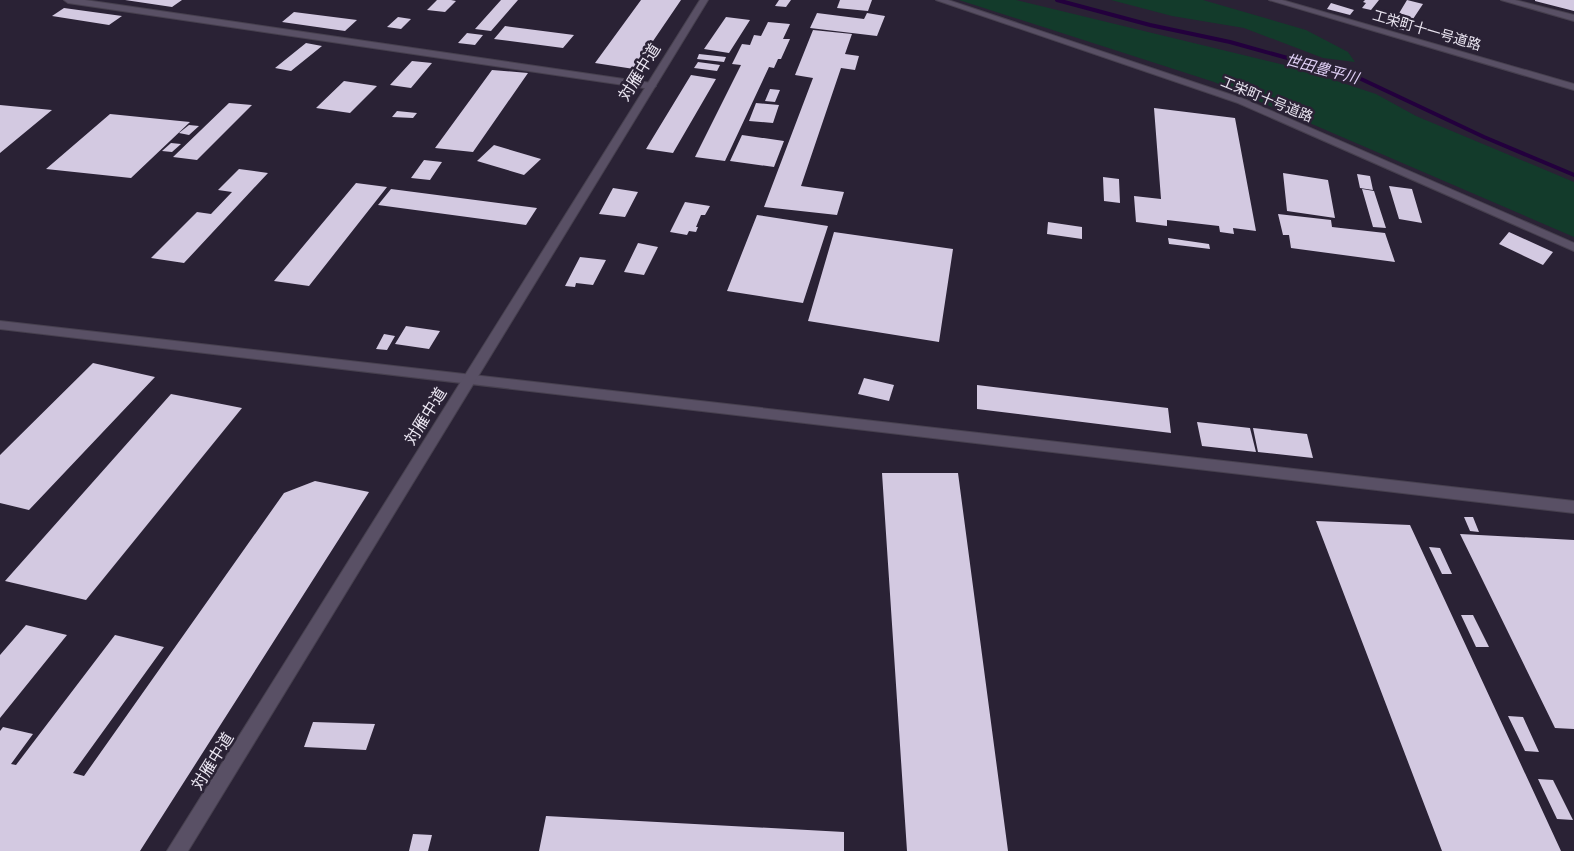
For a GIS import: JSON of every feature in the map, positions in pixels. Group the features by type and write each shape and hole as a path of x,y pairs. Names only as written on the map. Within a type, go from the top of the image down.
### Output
{"street":[{"path":"72,0 651,86"},
{"name":"対雁中道","path":"177,851 704,0"},
{"name":"工栄町十号道路","path":"940,0 1240,101 1574,247"},
{"name":"工栄町十一号道路","path":"1273,0 1574,87"},
{"path":"1504,0 1574,18"},
{"path":"0,325 1574,507"}],"green space":[{"path":"959,0 1016,0 1297,68 1376,94 1416,116 1574,182 1574,237 1214,82"},
{"path":"1111,0 1203,0 1306,30 1348,52 1355,62 1323,58 1244,28 1172,16"}],"building":[{"path":"125,0 182,0 172,7"},
{"path":"437,0 456,1 445,12 427,10"},
{"path":"501,0 518,0 491,31 475,29"},
{"path":"641,0 681,0 634,69 595,63"},
{"path":"779,0 791,0 786,7 775,6"},
{"path":"840,0 872,0 868,11 837,8"},
{"path":"1365,0 1379,0 1371,10 1362,8 1366,3 1363,2"},
{"path":"1407,0 1423,4 1413,19 1398,15"},
{"path":"1574,0 1574,11 1535,1"},
{"path":"1331,3 1354,10 1350,15 1327,9"},
{"path":"64,8 122,16 109,25 52,16"},
{"path":"294,12 357,20 345,31 282,22"},
{"path":"817,13 864,19 867,13 885,16 877,36 810,28"},
{"path":"1397,16 1414,21 1411,25 1394,21"},
{"path":"398,17 411,19 401,29 387,27"},
{"path":"726,17 750,20 729,53 704,49"},
{"path":"768,22 790,24 783,39 790,39 781,59 778,59 774,68 769,67 725,161 695,157 741,65 732,64 742,44 750,45 754,35 761,36"},
{"path":"1392,22 1410,27 1407,31 1389,27"},
{"path":"505,26 574,35 563,48 494,39"},
{"path":"813,30 852,34 845,54 859,56 855,70 841,68 801,186 844,192 837,215 764,207 813,78 795,75"},
{"path":"467,33 483,35 475,45 458,43"},
{"path":"306,43 322,46 291,71 275,68"},
{"path":"699,54 726,57 724,62 697,59"},
{"path":"412,61 432,63 411,88 390,85"},
{"path":"698,62 720,65 717,71 694,68"},
{"path":"492,70 528,73 473,152 435,148"},
{"path":"691,75 716,79 673,153 646,149"},
{"path":"344,81 377,86 350,113 316,108"},
{"path":"770,89 780,90 775,102 765,101"},
{"path":"229,103 252,105 197,160 173,157"},
{"path":"756,103 779,105 773,123 749,121"},
{"path":"0,105 52,110 0,153"},
{"path":"1154,108 1235,118 1256,231 1233,228 1234,234 1220,232 1219,226 1167,220 1167,226 1136,222 1134,196 1161,199"},
{"path":"397,111 417,113 413,118 392,117"},
{"path":"110,114 190,122 131,178 46,169"},
{"path":"189,125 199,126 189,135 179,133"},
{"path":"742,135 784,141 774,167 730,161"},
{"path":"171,143 181,144 172,152 162,151"},
{"path":"494,145 541,159 524,175 477,161"},
{"path":"424,160 442,162 430,180 411,178"},
{"path":"239,169 268,173 184,263 151,258 197,212 211,214 232,192 218,190"},
{"path":"1283,173 1328,180 1335,218 1287,211"},
{"path":"1357,174 1370,176 1373,190 1360,188"},
{"path":"1103,177 1119,179 1120,203 1104,201"},
{"path":"356,183 387,187 309,286 274,281"},
{"path":"1389,186 1412,189 1422,223 1399,219"},
{"path":"613,188 638,192 625,217 599,214"},
{"path":"391,189 537,208 526,225 378,205"},
{"path":"1362,189 1374,191 1386,228 1373,227"},
{"path":"685,202 710,206 705,215 701,215 696,232 689,231 687,235 670,232"},
{"path":"1278,214 1331,220 1332,227 1385,233 1395,262 1291,248 1289,235 1283,235"},
{"path":"757,215 828,226 803,303 727,291"},
{"path":"1048,222 1082,227 1082,239 1047,234"},
{"path":"834,232 953,249 939,342 808,321"},
{"path":"1509,232 1553,252 1543,265 1499,244"},
{"path":"1168,238 1209,244 1210,249 1169,244"},
{"path":"638,243 658,247 644,275 624,272"},
{"path":"580,257 606,260 593,285 576,283 575,287 565,286"},
{"path":"406,326 440,331 429,349 395,344"},
{"path":"384,334 395,336 387,350 376,349"},
{"path":"93,363 155,377 29,510 0,503 0,455"},
{"path":"864,378 894,385 889,401 858,394"},
{"path":"977,385 1168,408 1171,433 977,409"},
{"path":"171,394 242,408 86,600 5,581"},
{"path":"1197,422 1250,428 1256,452 1202,446"},
{"path":"1253,428 1307,434 1313,458 1258,452"},
{"path":"882,473 958,473 1008,851 907,851"},
{"path":"315,481 369,492 140,851 0,851 0,731 3,727 33,734 11,764 16,765 115,635 164,647 73,773 84,776 284,493"},
{"path":"1464,517 1473,517 1479,532 1470,531"},
{"path":"1316,521 1410,525 1561,851 1442,851"},
{"path":"1460,534 1574,540 1574,729 1555,728"},
{"path":"1429,547 1440,548 1452,574 1442,574"},
{"path":"1461,615 1473,615 1489,647 1476,647"},
{"path":"26,625 67,635 0,718 0,655"},
{"path":"1508,716 1523,717 1539,752 1525,751"},
{"path":"313,722 375,724 366,750 304,747"},
{"path":"1538,779 1553,780 1573,820 1557,819"},
{"path":"546,816 844,832 844,851 539,851"},
{"path":"413,834 432,835 428,851 409,851"}],"waterway":[{"name":"世田豊平川","path":"1057,0 1150,25 1230,42 1359,78 1484,137 1574,175"}]}
